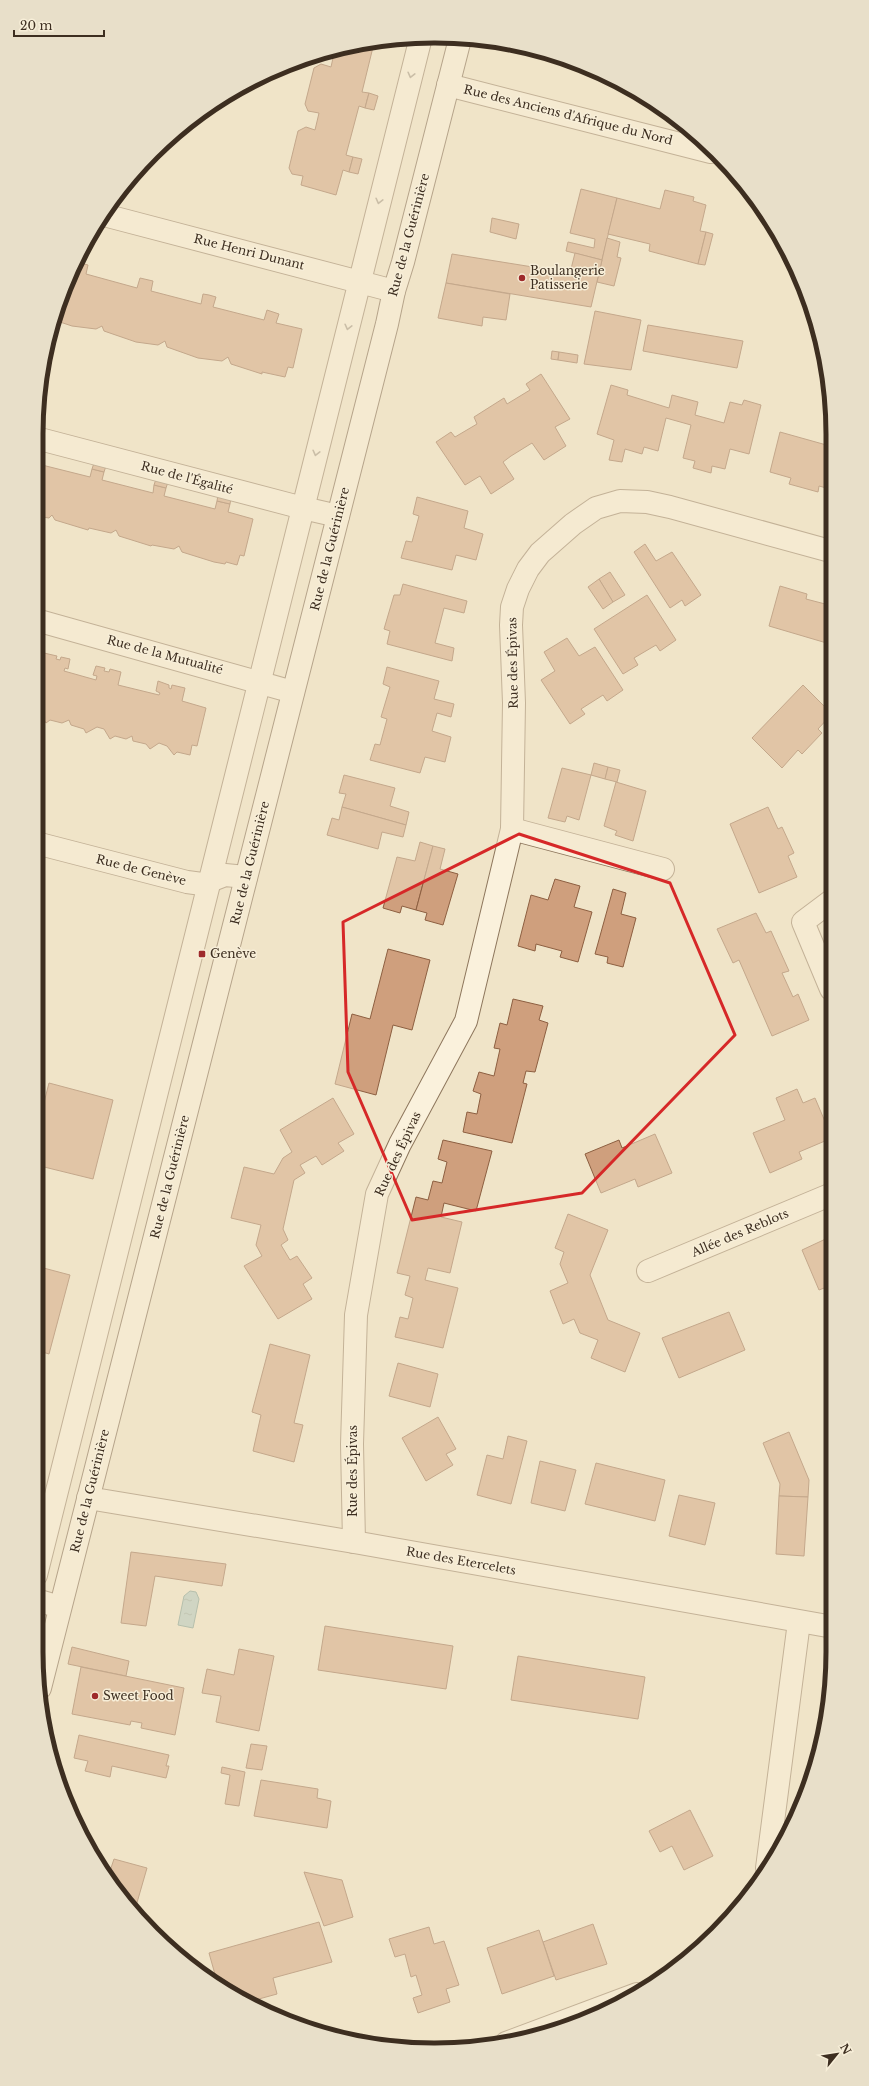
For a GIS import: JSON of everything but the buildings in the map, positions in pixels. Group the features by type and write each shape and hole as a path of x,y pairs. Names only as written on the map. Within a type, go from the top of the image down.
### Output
{"street":[{"path":"43,1547 419,44"},
{"name":"Rue de la Guérinière","path":"44,1673 294,692 387,324 394,290 403,262 459,44"},
{"name":"Rue des Anciens d'Afrique du Nord","path":"448,86 703,150"},
{"name":"Rue Henri Dunant","path":"109,216 394,290"},
{"name":"Rue de l'Égalité","path":"43,440 338,516"},
{"name":"Rue des Épivas","path":"354,1542 352,1444 356,1315 377,1194 400,1144 466,1021 512,829 514,702 511,625 512,607 518,589 528,569 540,553 573,524 596,508 620,501 647,502 826,550"},
{"name":"Rue de la Mutualité","path":"43,622 260,681 294,692"},
{"path":"512,829 663,869"},
{"name":"Rue de Genève","path":"43,845 187,882 202,884 224,875 246,877"},
{"path":"826,905 803,922 826,977"},
{"name":"Allée des Reblots","path":"648,1271 826,1197"},
{"name":"Rue des Etercelets","path":"88,1498 354,1542 826,1626"},
{"path":"43,1602 60,1607"},
{"path":"769,1855 799,1622"}],"highlighted area":[{"path":"519,834 670,883 735,1035 582,1193 412,1220 348,1072 343,922"}],"water":[{"path":"190,1591 196,1592 199,1599 193,1628 178,1625 184,1596"}],"place":[{"name":"Boulangerie Patisserie","path":"522,278"},
{"name":"Genève","path":"202,954"},
{"name":"Sweet Food","path":"95,1696"}]}
